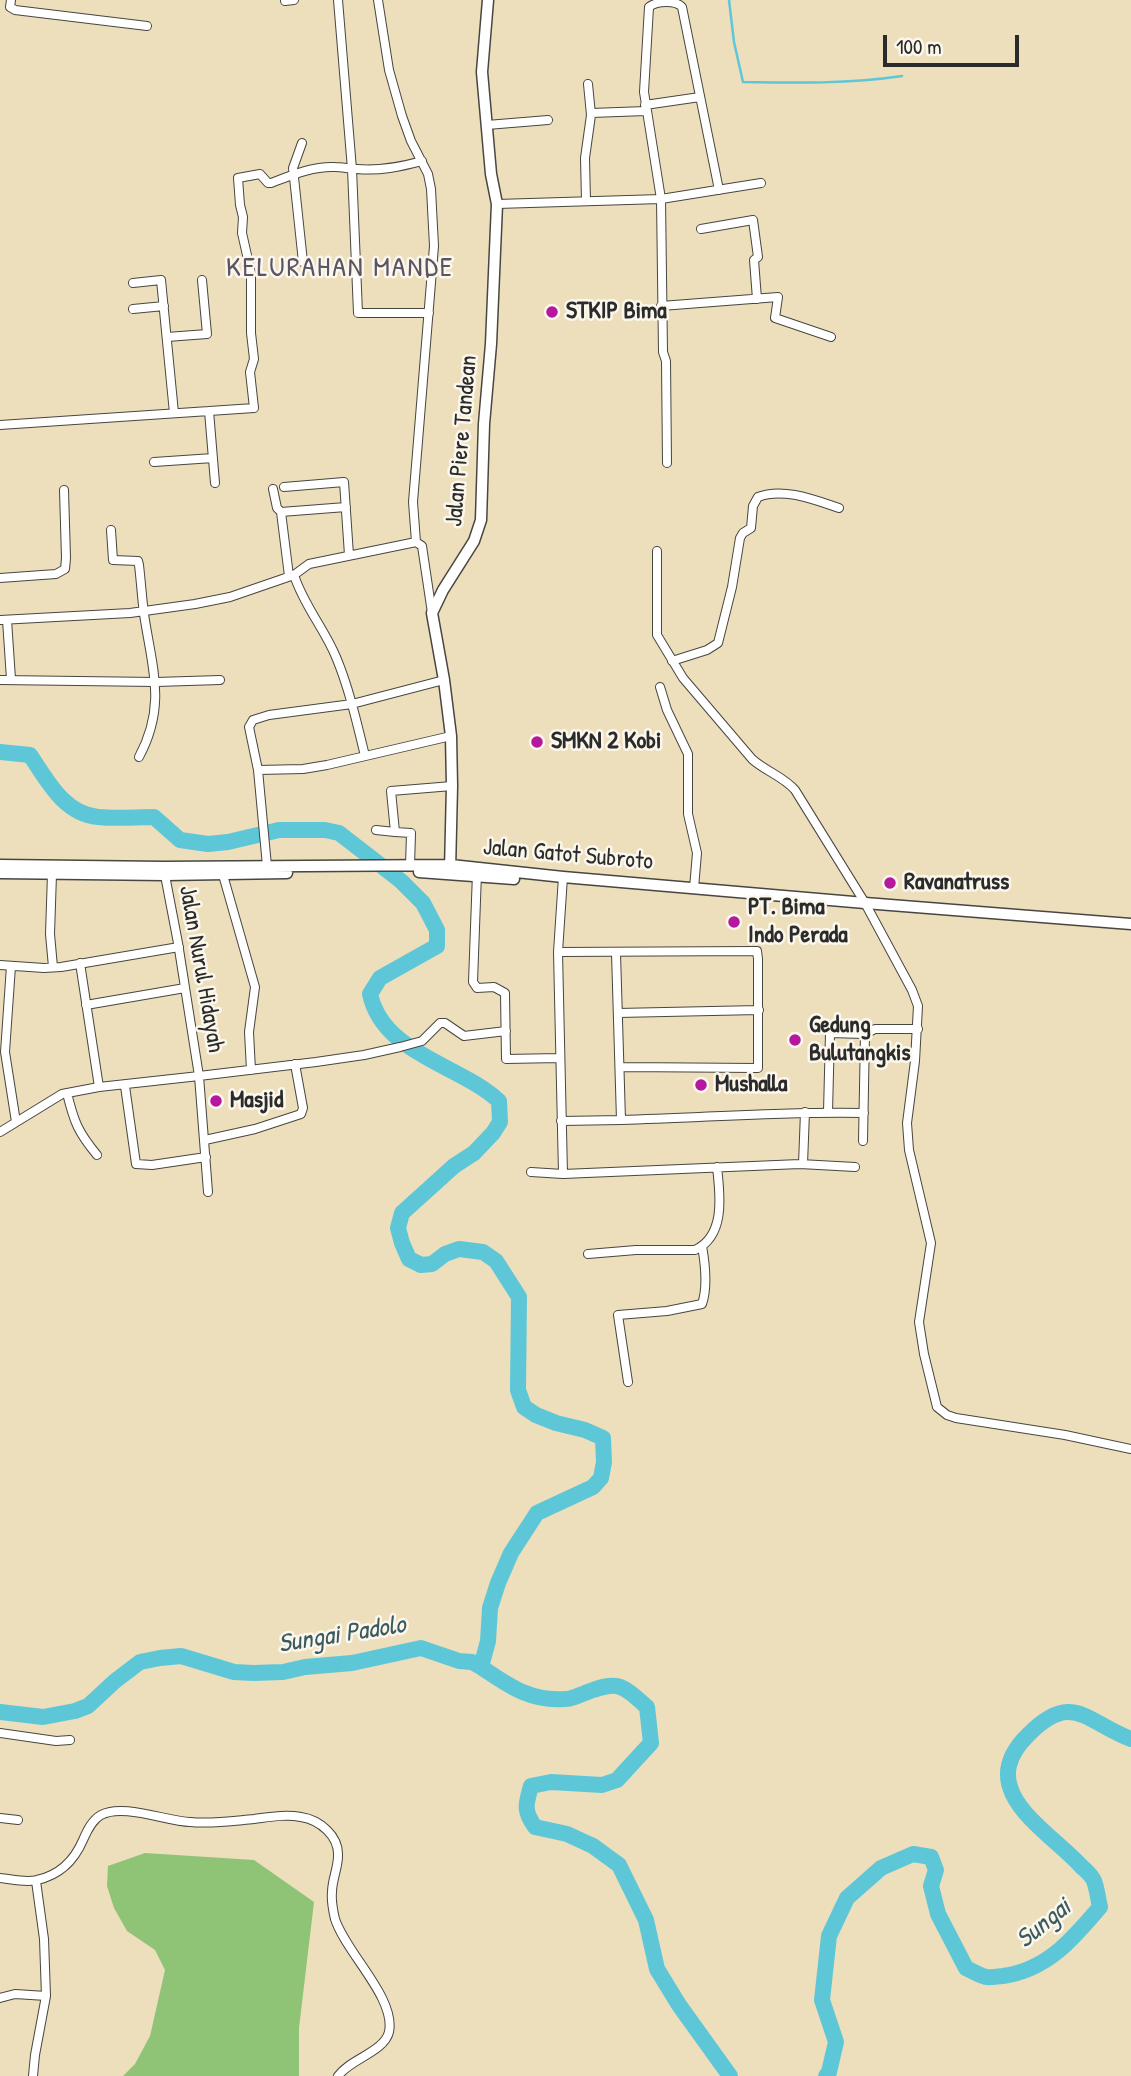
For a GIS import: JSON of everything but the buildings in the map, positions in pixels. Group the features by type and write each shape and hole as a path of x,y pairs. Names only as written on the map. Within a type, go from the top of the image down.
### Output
{"street":[{"path":"10,0 10,7 15,10 147,26"},
{"path":"338,0 352,169 358,313 429,313"},
{"path":"378,0 389,70 411,141 428,174 431,189 434,246 413,502 416,542"},
{"name":"Jalan Piere Tandean","path":"432,613 474,541 481,520 497,204 491,174 482,72 488,0"},
{"path":"667,463 661,199 644,92 649,6 655,3 678,3 682,7 719,190"},
{"path":"586,201 585,158 591,113 588,85"},
{"path":"591,113 646,108 700,97"},
{"path":"487,125 548,120"},
{"path":"302,144 294,163 303,262"},
{"path":"0,425 254,408 250,372 254,359 251,273 242,233 243,217 238,178 260,174 271,183 317,168 389,169 422,161"},
{"path":"497,204 661,199 761,183"},
{"path":"701,229 753,220 758,257 754,260 757,299"},
{"path":"132,283 161,280 174,413"},
{"path":"167,337 207,334 202,280"},
{"path":"662,306 778,297 775,318 831,337"},
{"path":"133,309 164,306"},
{"path":"209,411 215,483"},
{"path":"154,462 213,457"},
{"path":"284,487 344,482 349,555"},
{"path":"273,489 277,508 281,512 291,575 335,656 352,704 365,756"},
{"path":"0,578 56,575 65,569 64,490"},
{"path":"672,661 707,650 718,643 732,587 740,538 751,528 753,506 758,497 788,494 807,497 839,508"},
{"path":"281,512 346,507"},
{"path":"111,530 113,560 138,561 156,682 154,723 139,757"},
{"path":"11,679 4,620 144,611 195,604 230,597 291,575 309,564 416,542 422,546 451,736 451,869"},
{"path":"657,551 656,632 672,661 683,678 752,759 786,780 795,790 867,907 918,1006 918,1029 907,1123 909,1150 931,1243 919,1322 937,1406 947,1415 956,1418 1131,1449"},
{"path":"0,680 220,680"},
{"path":"266,861 258,771 249,727 253,720 270,715 352,704 444,680"},
{"path":"660,687 667,710 688,754 688,814 697,853 694,888"},
{"path":"258,771 303,769 451,736"},
{"path":"395,832 391,791 453,786"},
{"path":"376,830 411,833 406,867"},
{"name":"Jalan Gatot Subroto","path":"0,873 164,871 266,861 381,868"},
{"path":"0,865 0,873"},
{"name":"Jalan Gatot Subroto","path":"0,865 223,875 406,867 451,869 1131,930"},
{"name":"Jalan Nurul Hidayah","path":"0,1132 62,1094 99,1087 199,1076 164,871"},
{"path":"477,872 473,982 477,989 494,987 505,993 506,1059 559,1058"},
{"path":"52,874 50,934 53,967"},
{"path":"223,875 255,987 249,1032 251,1070"},
{"path":"563,880 558,952 563,1174"},
{"name":"Jalan Gatot Subroto","path":"563,880 694,888 867,907 1131,923"},
{"path":"0,965 53,967 179,947"},
{"path":"558,952 757,951 758,1068 621,1067"},
{"path":"616,953 621,1120"},
{"path":"80,963 99,1087"},
{"path":"11,966 5,1052 16,1122"},
{"path":"86,1005 186,988"},
{"path":"618,1013 758,1010"},
{"path":"208,1192 199,1076 364,1055 422,1041 440,1023 445,1023 464,1036 506,1031"},
{"path":"828,1112 830,1033 865,1034 875,1029 918,1029"},
{"path":"863,1140 865,1034"},
{"path":"205,1140 255,1129 301,1114 303,1108 295,1064"},
{"path":"125,1086 136,1164 152,1165 206,1157"},
{"path":"67,1093 79,1134 97,1155"},
{"path":"561,1121 690,1119 805,1112 864,1113"},
{"path":"803,1164 805,1112"},
{"path":"531,1172 563,1174 803,1164 855,1167"},
{"path":"588,1254 636,1250 695,1250 710,1236 718,1221 720,1205 717,1167"},
{"path":"628,1382 618,1315 667,1311 702,1304 705,1268 702,1245"},
{"path":"0,1733 56,1741 69,1740"},
{"path":"0,1878 36,1881 58,1872 72,1861 93,1822 110,1811 190,1822 218,1823 279,1815 304,1817 315,1821 327,1830 337,1846 331,1895 340,1932 384,2001 389,2016 387,2037 381,2044 345,2067 338,2076"},
{"path":"0,1818 18,1820"},
{"path":"33,2076 46,1996 44,1939 36,1881"},
{"path":"0,1997 15,1994 46,1996"}],"green space":[{"path":"145,1853 254,1860 314,1902 299,2028 299,2076 123,2076 135,2064 150,2036 165,1970 155,1950 127,1931 114,1908 107,1886 108,1866"}],"waterway":[{"path":"729,0 734,42 743,82 842,82 902,76"},
{"name":"Sungai Padolo","path":"0,752 30,755 50,785 75,810 98,817 154,817 180,840 208,844 228,842 279,830 325,830 339,833 401,881 423,903 437,930 437,946 380,978 370,994 378,1014 390,1031 424,1056 483,1088 499,1101 500,1122 474,1153 454,1166 402,1213 398,1228 402,1243 409,1259 421,1265 432,1264 445,1254 459,1249 483,1252 496,1261 519,1297 518,1390 524,1407 556,1423 585,1430 603,1438 604,1462 601,1478 593,1487 537,1513 511,1553 490,1608 488,1641 481,1667 421,1648 352,1663 305,1667 283,1672 234,1672 181,1656 140,1662 88,1706 75,1711 43,1717 0,1712"},
{"name":"Sungai","path":"481,1667 520,1691 541,1698 568,1699 605,1686 619,1686 647,1707 651,1743 617,1780 602,1785 551,1782 531,1786 527,1811 535,1827 567,1834 593,1846 619,1865 646,1920 657,1969 679,2005 730,2076"},
{"name":"Sungai","path":"826,2076 836,2042 822,2000 829,1936 847,1898 881,1868 913,1854 931,1857 936,1870 931,1886 938,1914 966,1968 983,1976 1003,1976 1019,1973 1046,1960 1069,1941 1100,1907 1092,1877 1020,1806 1011,1790 1008,1773 1013,1755 1028,1735 1043,1722 1056,1714 1068,1712 1090,1718 1131,1739"}],"place":[{"name":"STKIP Bima","path":"552,312"},
{"name":"SMKN 2 Kobi","path":"537,742"},
{"name":"Ravanatruss","path":"890,883"},
{"name":"PT. Bima Indo Perada","path":"734,922"},
{"name":"Gedung Bulutangkis","path":"795,1040"},
{"name":"Mushalla","path":"701,1085"},
{"name":"Masjid","path":"216,1101"}],"district":[{"name":"KELURAHAN MANDE","path":"340,269"}]}
